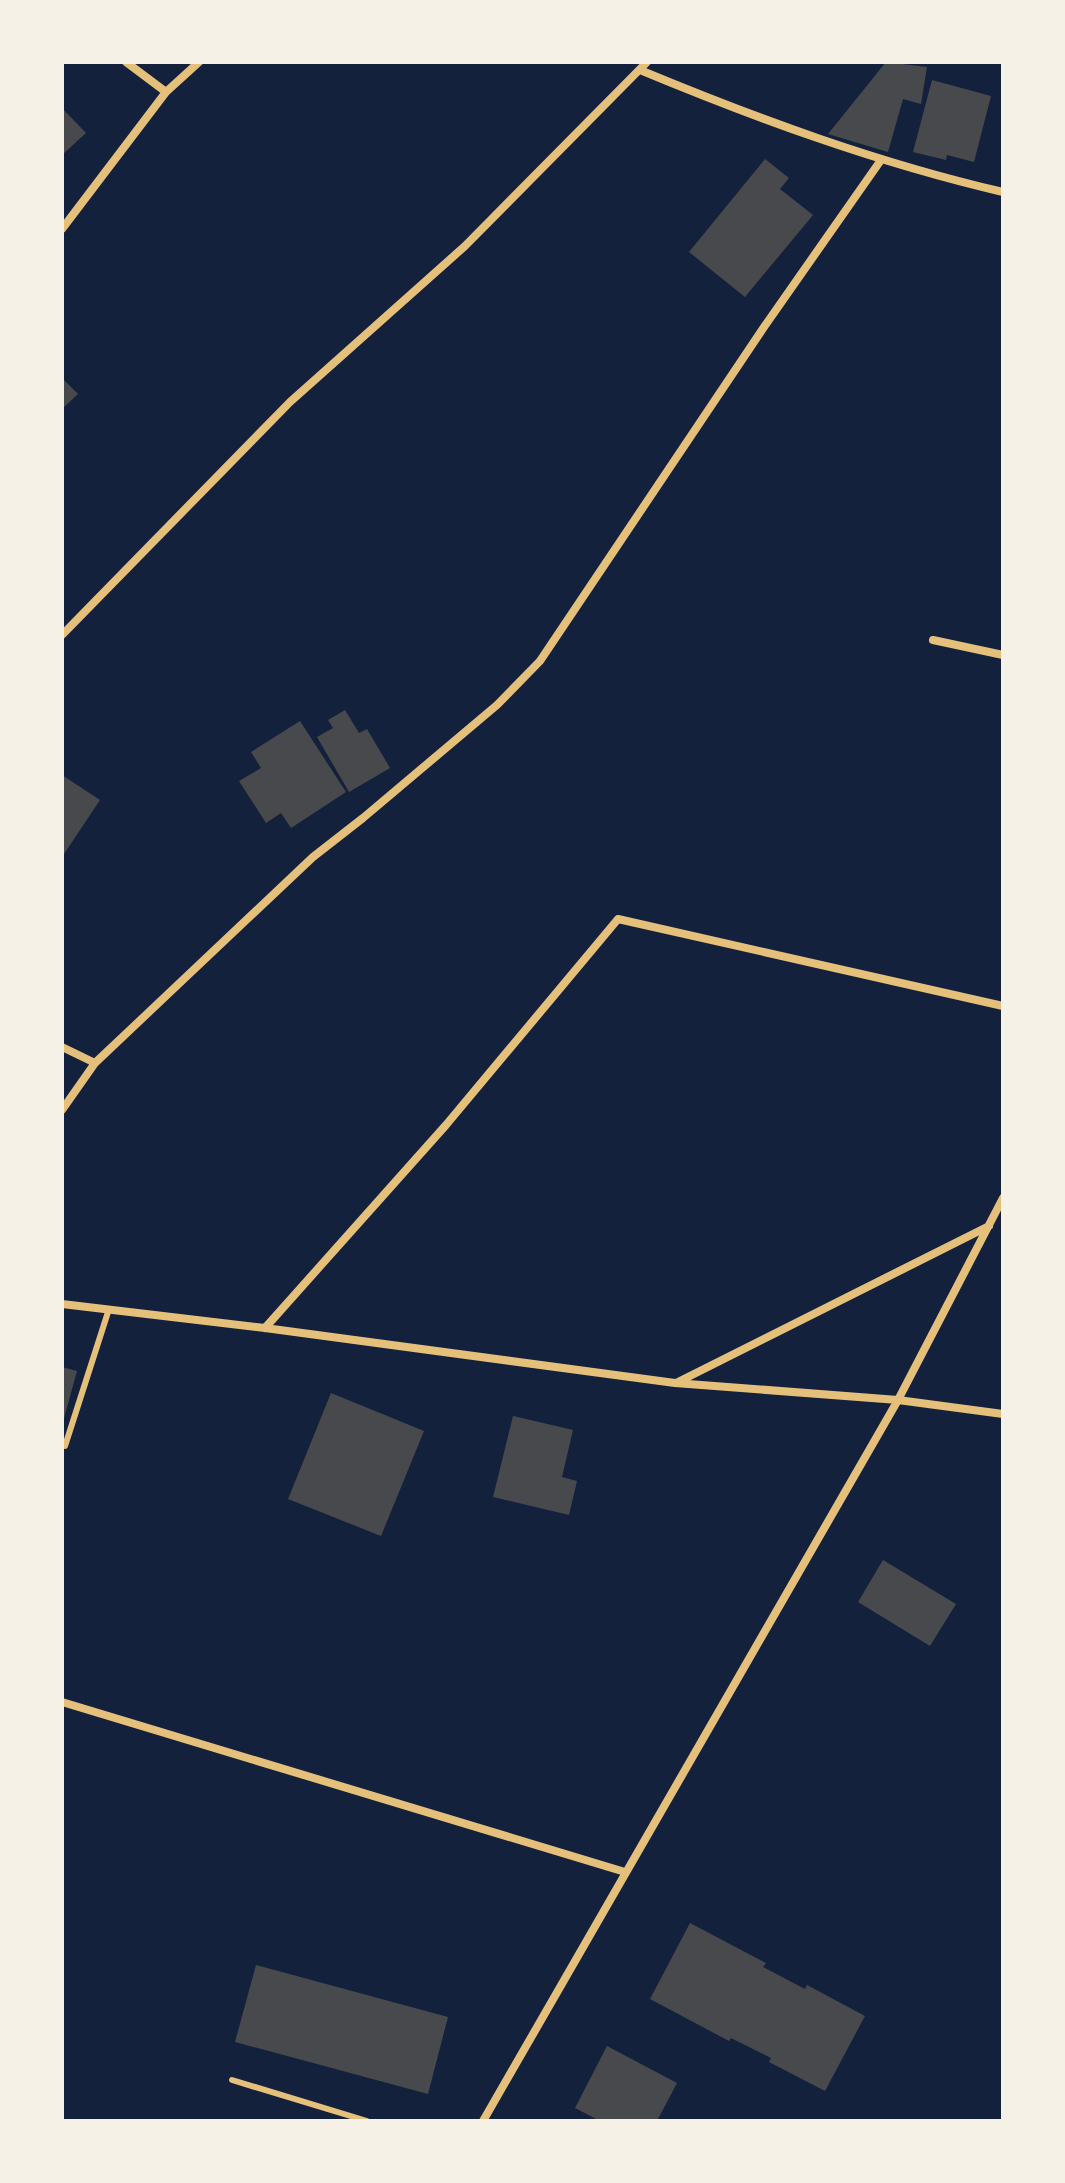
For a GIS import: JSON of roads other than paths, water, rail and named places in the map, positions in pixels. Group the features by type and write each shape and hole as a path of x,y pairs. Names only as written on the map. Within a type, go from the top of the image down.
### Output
{"street":[{"path":"126,62 166,92"},
{"path":"62,229 166,92 199,62"},
{"path":"62,635 290,402 465,246 647,62"},
{"path":"640,70 738,110 881,160 1003,192"},
{"path":"62,1110 95,1063 313,857 497,705 540,661 764,327 881,160"},
{"path":"933,640 1003,655"},
{"path":"265,1328 446,1125 618,919 1003,1006"},
{"path":"62,1047 95,1063"},
{"path":"483,2121 898,1400 1003,1198"},
{"path":"675,1383 991,1225"},
{"path":"62,1304 675,1383 898,1400 1003,1414"},
{"path":"62,1702 625,1872"}],"lane":[{"path":"65,1446 109,1309"},
{"path":"232,2080 367,2121"}]}
